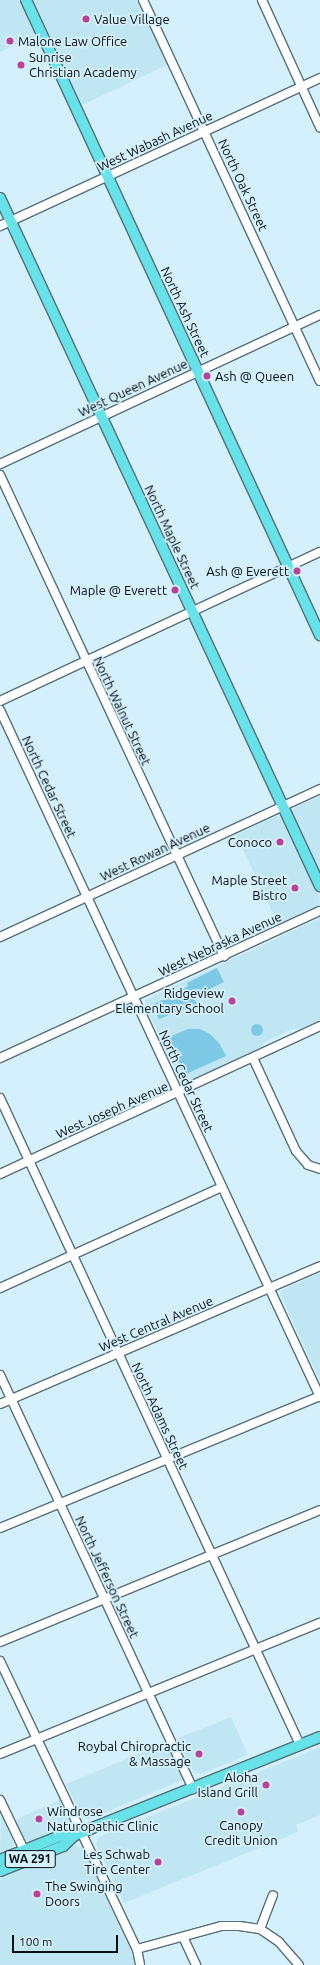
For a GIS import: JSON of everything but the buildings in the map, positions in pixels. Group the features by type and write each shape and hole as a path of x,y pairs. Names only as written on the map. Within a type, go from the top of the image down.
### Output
{"main road":[{"name":"North Ash Street","path":"26,0 320,635"},
{"name":"North Maple Street","path":"0,198 320,886"},
{"name":"WA 291","path":"0,1871 63,1846 79,1834 320,1737"},
{"name":"WA 291","path":"0,1860 60,1836 79,1834"}],"street":[{"name":"North Oak Street","path":"143,0 320,381"},
{"path":"262,0 320,127"},
{"name":"West Wabash Avenue","path":"0,226 320,78"},
{"name":"West Queen Avenue","path":"0,464 320,315"},
{"name":"North Walnut Street","path":"0,475 176,856 224,956"},
{"path":"0,700 320,552"},
{"name":"North Cedar Street","path":"0,710 320,1396"},
{"name":"West Rowan Avenue","path":"0,937 320,789"},
{"name":"West Nebraska Avenue","path":"0,1058 320,912"},
{"name":"West Joseph Avenue","path":"0,1174 178,1093 320,1026"},
{"path":"253,1058 296,1151 308,1165 320,1169"},
{"name":"North Adams Street","path":"0,1098 300,1745"},
{"path":"0,1288 222,1186"},
{"name":"West Central Avenue","path":"0,1404 270,1289 320,1266"},
{"name":"North Jefferson Street","path":"0,1375 193,1789"},
{"path":"0,1528 168,1460 320,1396"},
{"path":"0,1642 320,1510"},
{"path":"0,1754 320,1623"},
{"path":"0,1661 79,1834 137,1949 140,1965"},
{"path":"0,1800 24,1850"},
{"path":"260,1929 273,1895"},
{"path":"137,1949 154,1943 184,1938 220,1926 260,1929 279,1942 299,1965"},
{"path":"184,1938 196,1965"}],"shaded area":[{"path":"0,0 19,0 35,36 0,52"},
{"path":"33,0 139,0 169,64 82,105"},
{"path":"320,796 320,872 292,812 294,808"},
{"path":"276,816 282,818 320,898 319,906 278,924 236,835"},
{"name":"Ridgeview Elementary School","path":"320,918 320,1020 300,1029 292,1029 265,1042 257,1050 187,1082 182,1082 145,1005 145,1000"},
{"path":"217,968 224,982 193,997 197,1004 159,1019 152,1005 177,993 188,986 187,983"},
{"path":"255,1024 259,1024 263,1030 259,1036 255,1036 251,1032 251,1028"},
{"path":"188,1029 200,1029 210,1034 219,1043 226,1056 188,1073 183,1072 167,1038"},
{"path":"320,1273 320,1381 280,1294 283,1290"},
{"path":"231,1717 248,1755 201,1774 194,1772 176,1739"},
{"path":"168,1742 183,1775 182,1780 88,1820 82,1817 66,1784"},
{"path":"320,1747 320,1815 296,1825 298,1832 124,1903 96,1844 99,1837"},
{"path":"62,1799 71,1820 71,1825 31,1842 25,1840 15,1820"},
{"path":"1,1814 14,1843 12,1848 0,1854"},
{"path":"75,1845 84,1849 134,1957 134,1965 0,1965 0,1875"}],"place":[{"name":"Value Village","path":"86,19"},
{"name":"Malone Law Office","path":"10,41"},
{"name":"Sunrise Christian Academy","path":"21,65"},
{"name":"Ash @ Queen","path":"207,376"},
{"name":"Ash @ Everett","path":"297,571"},
{"name":"Maple @ Everett","path":"175,590"},
{"name":"Conoco","path":"280,842"},
{"name":"Maple Street Bistro","path":"295,888"},
{"name":"Ridgeview Elementary School","path":"232,1001"},
{"name":"Roybal Chiropractic & Massage","path":"199,1754"},
{"name":"Aloha Island Grill","path":"266,1785"},
{"name":"Canopy Credit Union","path":"241,1812"},
{"name":"Windrose Naturopathic Clinic","path":"39,1819"},
{"name":"Les Schwab Tire Center","path":"158,1862"},
{"name":"The Swinging Doors","path":"37,1894"}]}
